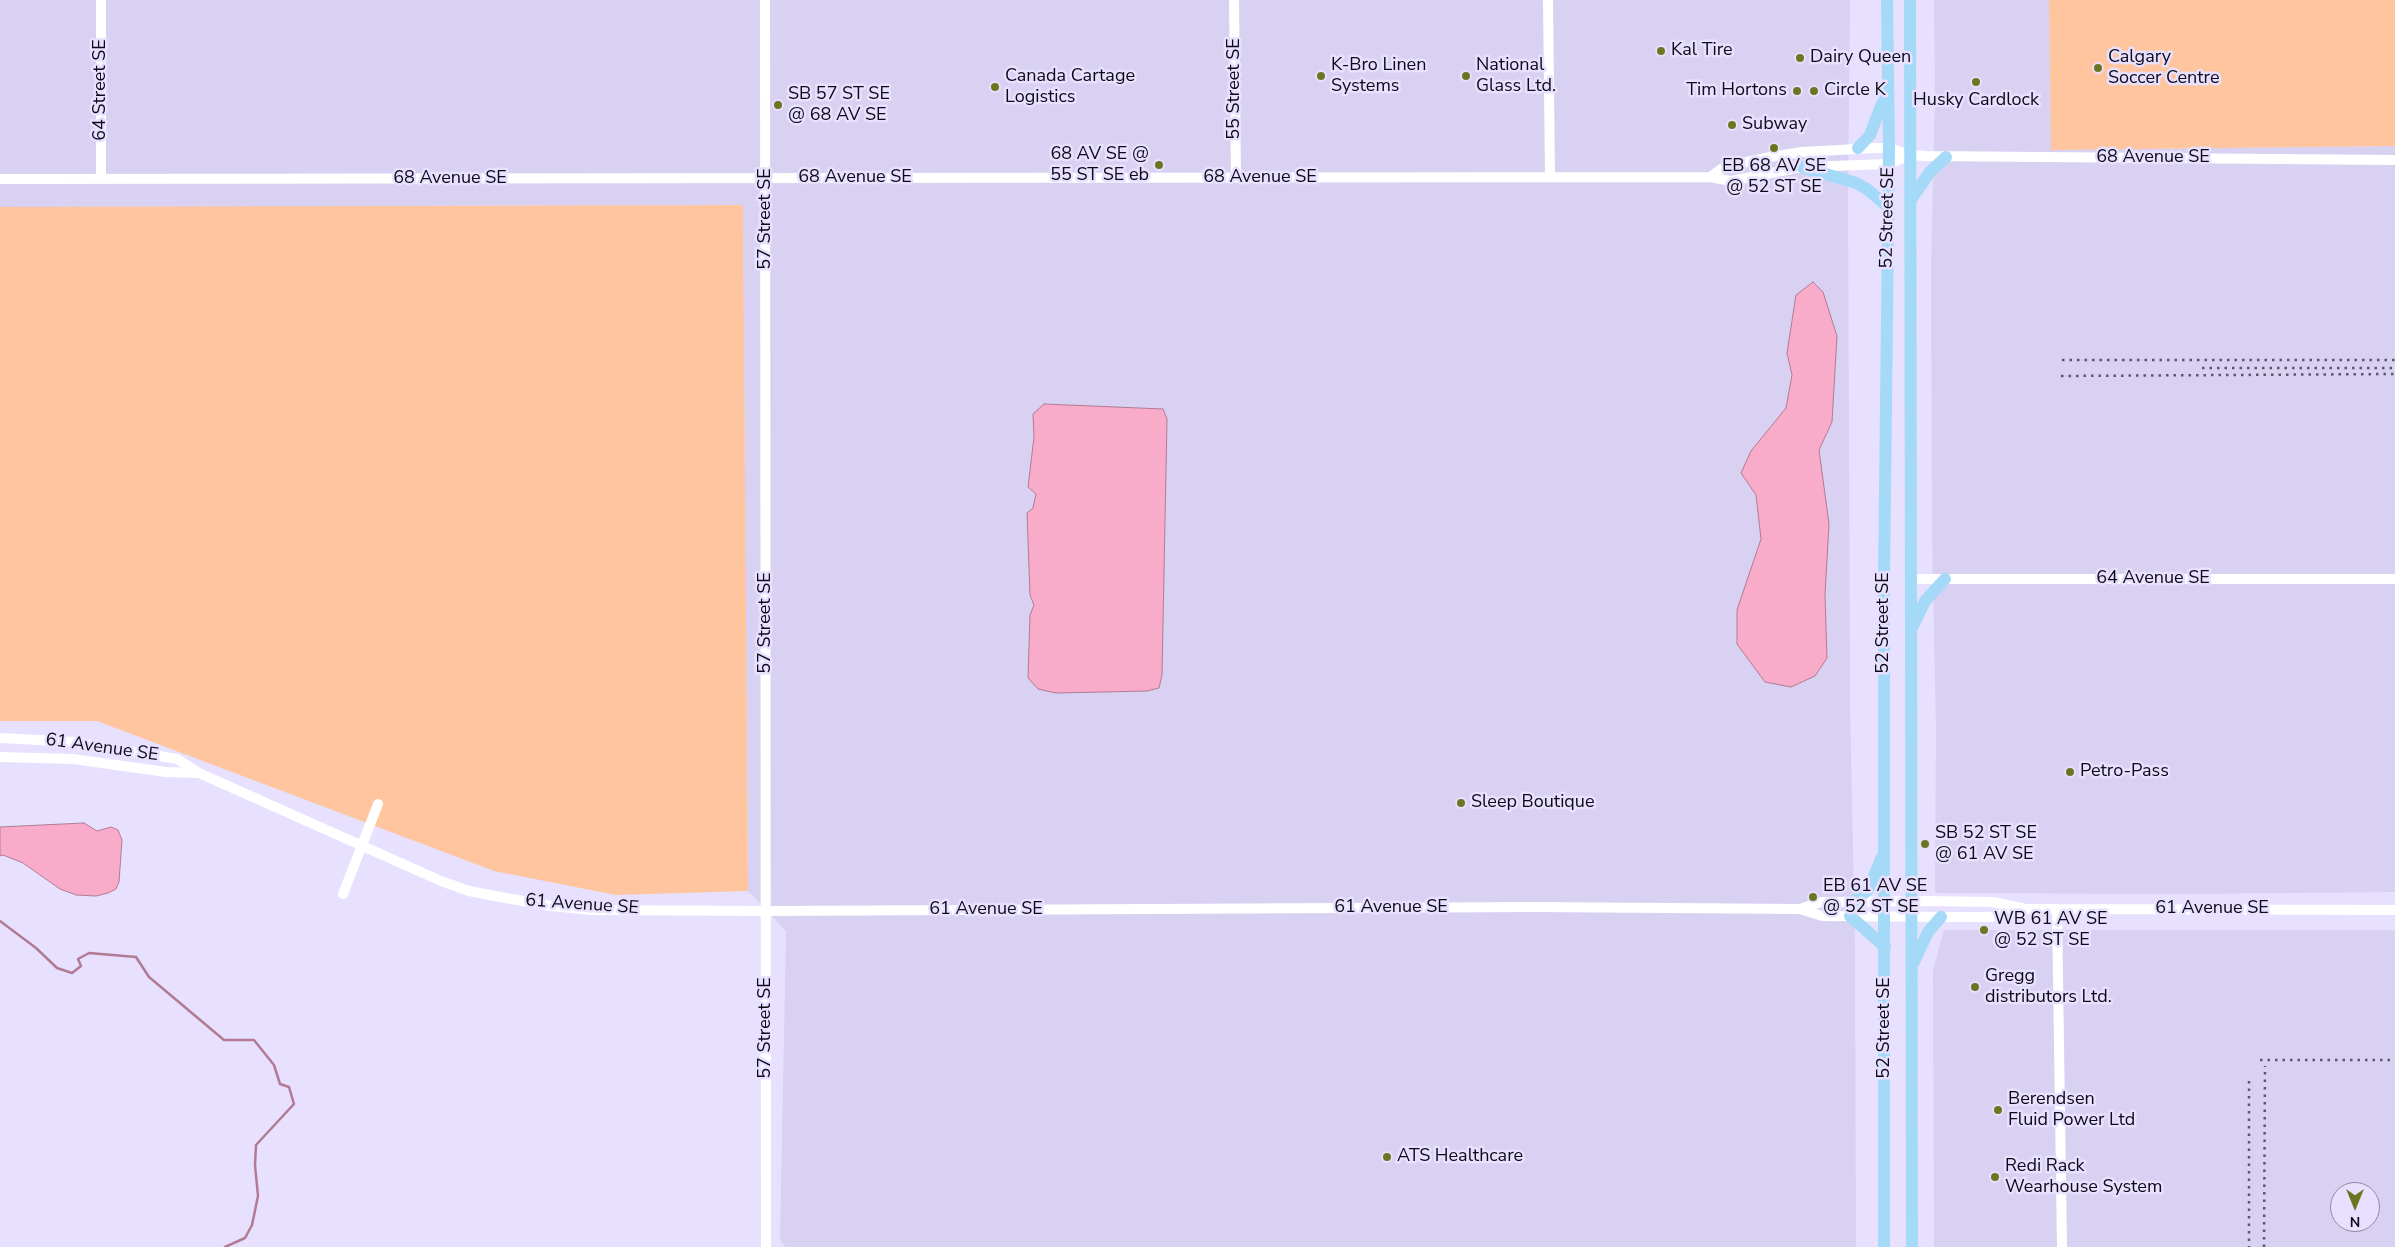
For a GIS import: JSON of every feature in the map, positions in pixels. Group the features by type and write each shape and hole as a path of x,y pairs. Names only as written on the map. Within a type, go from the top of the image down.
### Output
{"main road":[{"name":"52 Street SE","path":"1884,1247 1884,852 1889,148 1887,0"},
{"name":"52 Street SE","path":"1910,0 1912,1247"},
{"path":"1858,148 1870,135 1881,106 1888,94"},
{"path":"1911,201 1918,187 1946,156"},
{"path":"1802,168 1856,183 1867,188 1888,207"},
{"path":"1912,628 1925,600 1945,579"},
{"path":"1853,902 1868,890 1884,852"},
{"path":"1850,916 1885,947"},
{"path":"1912,965 1928,932 1941,917"}],"street":[{"name":"64 Street SE","path":"101,0 101,179"},
{"name":"57 Street SE","path":"765,0 766,1247"},
{"name":"55 Street SE","path":"1234,0 1236,178"},
{"path":"1548,0 1550,178"},
{"name":"68 Avenue SE","path":"1710,177 1724,167 1770,157 1802,152 1858,148 1889,148 1910,155 1946,156 2395,160"},
{"name":"68 Avenue SE","path":"0,179 1710,177 1731,181 1802,168 1888,164 1910,155"},
{"name":"64 Avenue SE","path":"1911,579 2395,579"},
{"name":"61 Avenue SE","path":"0,738 75,742 128,749 178,759 198,773 469,891 552,906 592,910 1800,909 1822,916 1990,917 2028,909"},
{"name":"61 Avenue SE","path":"0,757 73,759 166,772 198,773"},
{"path":"343,894 378,804"},
{"name":"61 Avenue SE","path":"1800,909 1821,902 1911,901 1993,902 2028,909 2395,910"},
{"path":"2058,909 2062,1247"}],"shaded area":[{"path":"0,0 1850,0 1848,197 1850,706 1855,949 1856,1247 785,1247 780,1240 786,931 748,891 743,205 0,207"},
{"path":"1934,0 2049,0 2052,150 2395,146 2395,892 2184,894 1935,893 1936,731 1932,533 1931,268 1935,91"},
{"path":"2049,0 2395,0 2395,146 2051,150"},
{"path":"743,205 748,891 616,895 494,871 97,721 0,721 0,207"},
{"path":"1813,282 1823,292 1837,336 1832,422 1819,450 1829,524 1825,595 1827,658 1815,676 1791,687 1765,682 1737,644 1737,610 1761,539 1756,495 1741,473 1751,451 1786,408 1792,375 1787,353 1796,295"},
{"path":"1044,404 1163,409 1167,419 1162,675 1159,688 1147,691 1056,693 1038,689 1028,678 1030,615 1034,605 1030,595 1027,513 1033,508 1036,494 1028,487 1034,437 1033,414"},
{"path":"84,823 97,831 111,827 118,830 122,840 119,882 116,889 108,893 96,896 76,895 60,889 23,863 3,855 0,856 0,827"},
{"path":"1944,930 2395,930 2395,1247 1934,1247 1933,970"}],"waterway":[{"path":"0,921 36,948 57,968 72,973 81,966 78,959 89,953 136,957 149,977 224,1040 254,1040 274,1065 280,1084 289,1087 294,1104 256,1145 255,1165 258,1196 252,1225 245,1238 225,1247"}],"railway":[{"path":"2062,360 2395,360"},
{"path":"2202,368 2395,368"},
{"path":"2061,376 2395,374"},
{"path":"2260,1060 2395,1060"},
{"path":"2264,1247 2265,1066"},
{"path":"2249,1081 2249,1247"}],"place":[{"name":"Kal Tire","path":"1661,51"},
{"name":"Dairy Queen","path":"1800,58"},
{"name":"Calgary Soccer Centre","path":"2098,68"},
{"name":"K-Bro Linen Systems","path":"1321,76"},
{"name":"National Glass Ltd.","path":"1466,76"},
{"name":"Husky Cardlock","path":"1976,82"},
{"name":"Canada Cartage Logistics","path":"995,87"},
{"name":"Tim Hortons","path":"1797,91"},
{"name":"Circle K","path":"1814,91"},
{"name":"SB 57 ST SE @ 68 AV SE","path":"778,105"},
{"name":"Subway","path":"1732,125"},
{"name":"EB 68 AV SE @ 52 ST SE","path":"1774,148"},
{"name":"68 AV SE @ 55 ST SE eb","path":"1159,165"},
{"name":"Petro-Pass","path":"2070,772"},
{"name":"Sleep Boutique","path":"1461,803"},
{"name":"SB 52 ST SE @ 61 AV SE","path":"1925,844"},
{"name":"EB 61 AV SE @ 52 ST SE","path":"1813,897"},
{"name":"WB 61 AV SE @ 52 ST SE","path":"1984,930"},
{"name":"Gregg distributors Ltd.","path":"1975,987"},
{"name":"Berendsen Fluid Power Ltd","path":"1998,1110"},
{"name":"ATS Healthcare","path":"1387,1157"},
{"name":"Redi Rack Wearhouse System","path":"1995,1177"}]}
